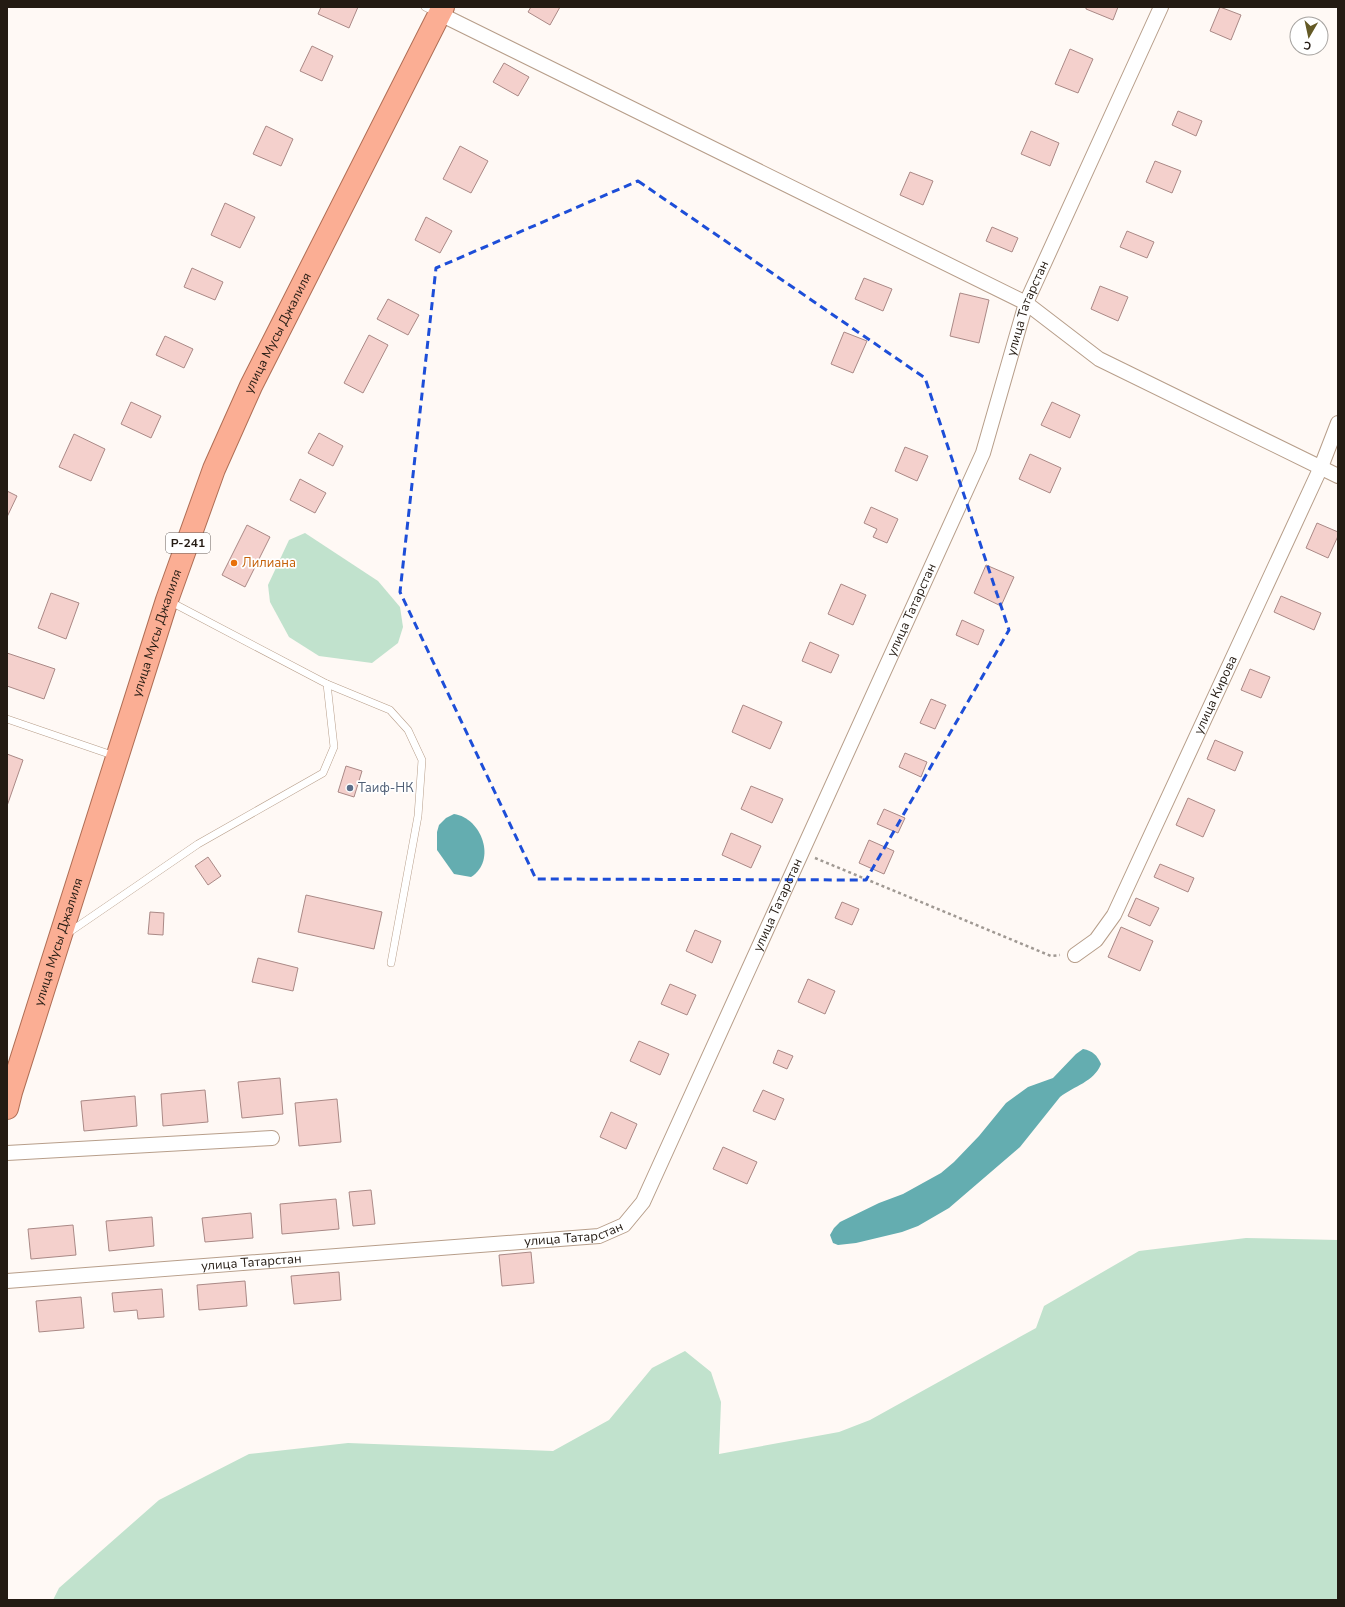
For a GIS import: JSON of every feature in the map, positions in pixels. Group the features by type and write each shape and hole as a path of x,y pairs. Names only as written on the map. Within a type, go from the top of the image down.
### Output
{"highway":[{"name":"улица Мусы Джалиля","path":"7,1108 167,600 214,469 251,386 436,9"}],"street":[{"name":"улица Татарстан","path":"7,1281 599,1236 624,1225 643,1202 983,453 1026,302 1160,7"},
{"path":"436,9 1026,302 1099,359 1338,476"},
{"name":"улица Кирова","path":"1075,955 1096,940 1114,916 1321,467 1338,423"},
{"path":"7,1153 272,1138"}],"lane":[{"path":"167,600 327,684 390,710 408,730 422,760 418,816 391,963"},
{"path":"59,939 198,844 323,773 334,747 327,684"},
{"path":"7,719 117,756"}],"path":[{"path":"801,853 1051,956 1075,955"}],"highlighted area":[{"path":"638,181 925,378 1009,630 866,880 536,879 400,592 436,268"}],"green space":[{"path":"305,533 378,581 400,607 403,627 398,643 372,663 319,656 289,637 270,602 268,585 289,540"},
{"path":"1246,1238 1338,1240 1338,1600 53,1600 59,1588 159,1500 249,1454 348,1443 553,1451 609,1420 652,1368 685,1351 711,1372 721,1402 719,1454 839,1432 870,1420 1036,1328 1044,1306 1139,1251"}],"water":[{"path":"454,814 464,817 472,823 479,831 483,841 483,861 479,870 471,877 454,874 437,850 437,832 439,825 446,818"},
{"path":"1083,1049 1094,1054 1101,1064 1094,1075 1060,1097 1020,1147 949,1208 918,1226 902,1232 856,1243 838,1245 833,1243 830,1235 840,1222 879,1203 903,1194 941,1173 979,1136 1006,1103 1028,1087 1053,1078 1076,1054"}],"building":[{"path":"321,7 358,7 349,28 318,14"},
{"path":"531,7 560,7 550,25 528,12"},
{"path":"1086,7 1118,7 1113,20 1086,9"},
{"path":"1220,7 1241,15 1231,40 1210,31"},
{"path":"312,46 333,56 322,81 300,71"},
{"path":"1070,49 1093,59 1078,93 1055,84"},
{"path":"504,63 529,77 518,96 493,82"},
{"path":"1178,111 1202,121 1196,136 1172,125"},
{"path":"266,126 293,139 281,166 253,154"},
{"path":"1031,131 1059,143 1050,166 1021,154"},
{"path":"460,146 488,161 471,193 443,179"},
{"path":"1155,161 1181,171 1172,193 1146,182"},
{"path":"910,172 933,181 923,205 900,195"},
{"path":"225,203 255,217 240,248 211,235"},
{"path":"426,217 452,231 440,253 415,240"},
{"path":"992,227 1018,238 1012,252 986,241"},
{"path":"1127,231 1154,242 1147,258 1120,247"},
{"path":"192,268 223,282 215,300 184,287"},
{"path":"864,278 892,289 883,311 855,299"},
{"path":"1100,286 1128,297 1118,321 1091,309"},
{"path":"960,293 989,300 979,343 950,336"},
{"path":"388,299 419,315 408,335 377,319"},
{"path":"844,332 867,341 853,373 831,364"},
{"path":"369,335 388,345 363,393 344,383"},
{"path":"165,336 193,349 184,368 156,355"},
{"path":"131,402 161,416 151,438 121,424"},
{"path":"1052,402 1080,415 1070,438 1041,425"},
{"path":"319,433 343,446 333,466 308,453"},
{"path":"74,434 105,449 91,481 59,467"},
{"path":"905,447 928,456 917,481 895,471"},
{"path":"1030,454 1061,468 1050,493 1019,479"},
{"path":"300,479 326,493 315,513 290,500"},
{"path":"7,491 17,496 7,517"},
{"path":"871,507 898,519 887,543 873,537 877,529 864,523"},
{"path":"1317,523 1338,532 1338,536 1328,558 1306,548"},
{"path":"247,525 270,537 245,587 222,575"},
{"path":"986,565 1014,577 1001,606 974,593"},
{"path":"841,584 866,595 853,625 828,614"},
{"path":"51,593 79,603 66,639 38,628"},
{"path":"1281,596 1321,613 1314,630 1274,612"},
{"path":"962,620 984,630 978,645 956,635"},
{"path":"810,642 839,655 831,673 802,661"},
{"path":"7,653 55,669 44,699 7,686"},
{"path":"1250,669 1270,677 1261,698 1241,690"},
{"path":"931,699 946,705 935,729 920,723"},
{"path":"743,705 782,722 770,749 732,732"},
{"path":"1215,740 1243,752 1235,771 1207,759"},
{"path":"905,753 927,762 921,777 899,767"},
{"path":"7,754 23,760 7,806"},
{"path":"346,766 362,771 354,797 338,792"},
{"path":"751,786 783,799 772,823 741,809"},
{"path":"1188,798 1215,810 1203,837 1176,825"},
{"path":"884,809 905,818 898,833 877,824"},
{"path":"731,833 761,846 751,868 722,855"},
{"path":"869,840 894,851 884,874 859,863"},
{"path":"208,857 221,876 208,885 195,866"},
{"path":"1160,864 1194,878 1188,892 1154,877"},
{"path":"306,895 382,912 374,949 298,932"},
{"path":"1136,898 1159,908 1150,926 1128,916"},
{"path":"842,902 859,909 852,925 835,918"},
{"path":"150,912 164,913 163,935 148,934"},
{"path":"1121,927 1153,941 1140,971 1108,957"},
{"path":"695,930 721,941 712,963 686,951"},
{"path":"258,958 298,968 293,991 252,982"},
{"path":"808,979 835,991 825,1014 798,1002"},
{"path":"670,984 696,995 687,1015 661,1004"},
{"path":"639,1041 669,1054 660,1075 630,1061"},
{"path":"778,1050 793,1056 787,1069 773,1063"},
{"path":"280,1078 283,1114 242,1118 238,1082"},
{"path":"205,1090 208,1122 163,1126 161,1094"},
{"path":"763,1090 784,1099 775,1120 753,1111"},
{"path":"135,1096 137,1126 84,1131 81,1101"},
{"path":"337,1099 341,1142 299,1146 295,1103"},
{"path":"611,1112 637,1124 626,1149 600,1137"},
{"path":"723,1147 757,1162 747,1184 713,1169"},
{"path":"371,1190 375,1224 353,1226 349,1192"},
{"path":"336,1199 339,1229 282,1234 280,1204"},
{"path":"251,1213 253,1238 205,1242 202,1218"},
{"path":"152,1217 154,1246 109,1251 106,1221"},
{"path":"73,1225 76,1255 31,1259 28,1229"},
{"path":"531,1252 534,1283 502,1286 499,1255"},
{"path":"339,1272 341,1300 294,1304 291,1276"},
{"path":"245,1281 247,1306 199,1310 197,1285"},
{"path":"162,1289 164,1317 138,1319 137,1310 114,1312 112,1293"},
{"path":"81,1297 84,1328 39,1332 36,1301"}],"place":[{"name":"Лилиана","path":"234,563"},
{"name":"Таиф-НК","path":"350,788"}]}
